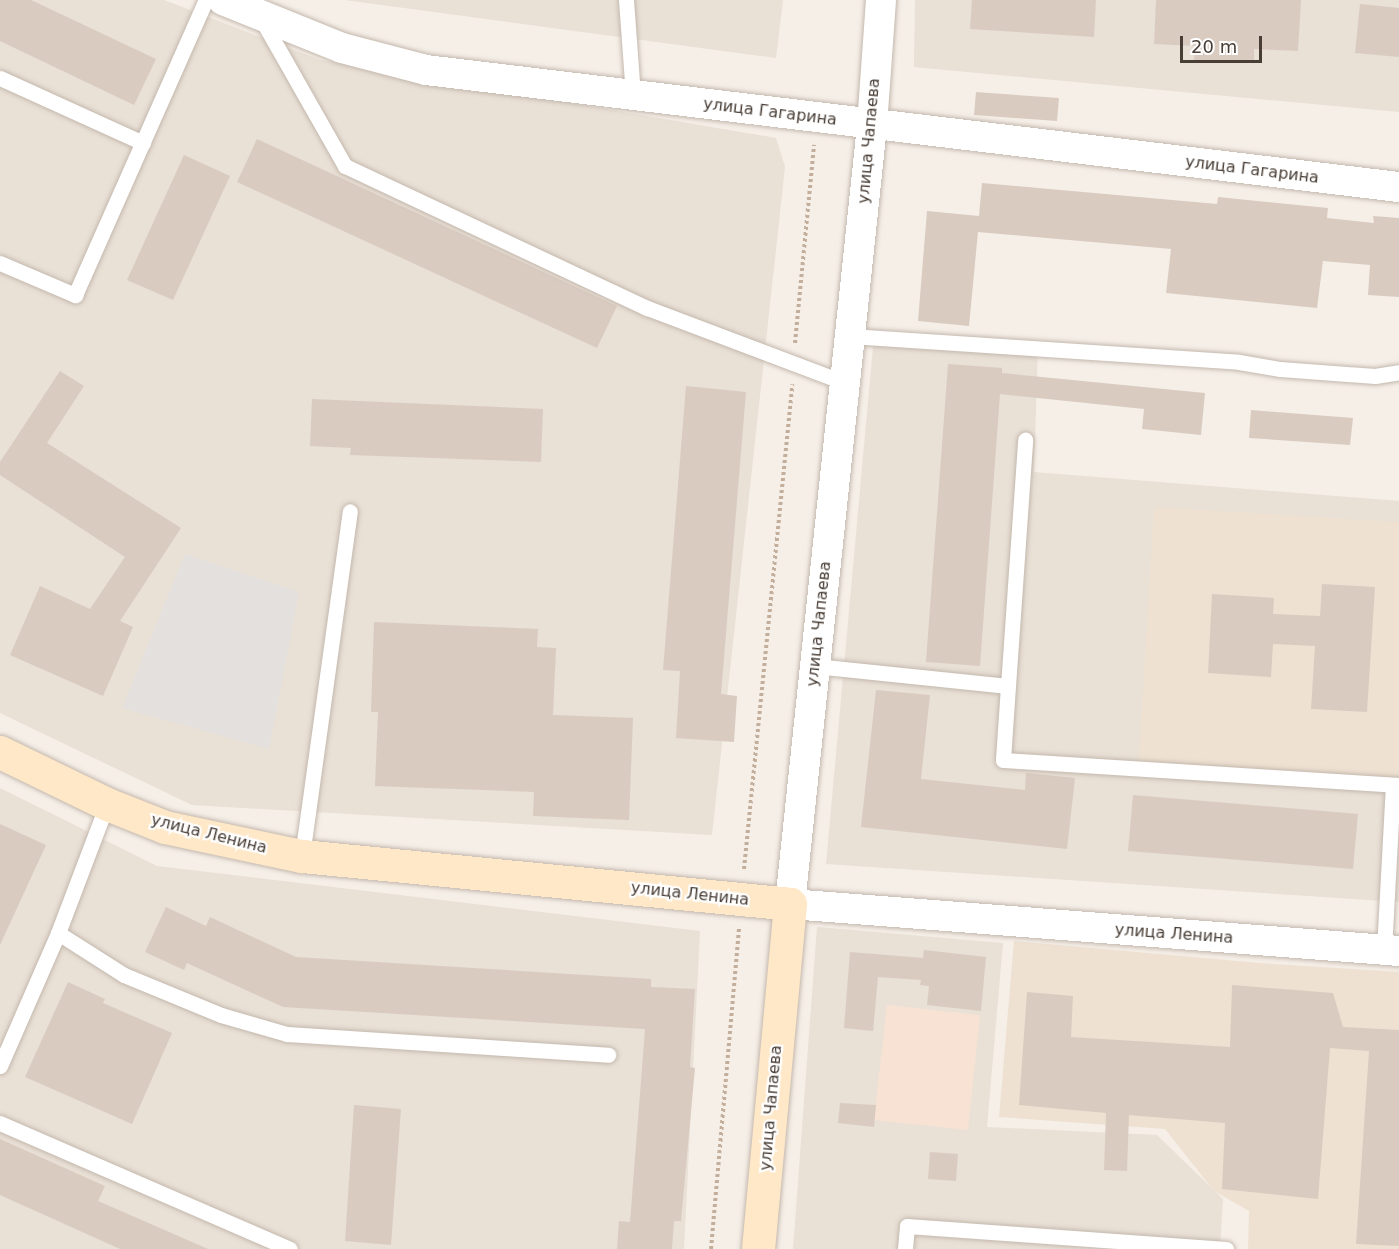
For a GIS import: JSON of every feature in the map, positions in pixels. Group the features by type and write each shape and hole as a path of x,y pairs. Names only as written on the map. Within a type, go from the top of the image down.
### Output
{"main road":[{"name":"улица Ленина","path":"0,752 107,804 165,827 302,856 790,904"},
{"name":"улица Чапаева","path":"758,1249 790,904"}],"street":[{"name":"улица Гагарина","path":"223,0 342,48 426,70 872,126 1399,187"},
{"name":"улица Чапаева","path":"790,904 872,126 880,0"},
{"name":"улица Ленина","path":"790,904 1391,950"}],"lane":[{"path":"0,262 75,295 206,0"},
{"path":"626,0 633,95"},
{"path":"259,15 345,166 647,308 845,383"},
{"path":"0,78 143,143"},
{"path":"850,336 1239,362 1280,369 1375,376 1399,372"},
{"path":"1025,440 1003,760 1396,785 1391,950"},
{"path":"302,856 350,511"},
{"path":"815,666 1008,686"},
{"path":"0,1066 58,933 107,804"},
{"path":"58,933 124,975 221,1015 287,1034 608,1055"},
{"path":"0,1123 290,1249"},
{"path":"905,1249 907,1226 1226,1249"}],"path":[{"path":"711,1249 741,899 816,118"}],"shaded area":[{"path":"0,0 164,0 320,60 776,138 785,167 712,835 192,805 0,713"},
{"path":"345,0 783,0 776,58"},
{"path":"915,0 1399,0 1399,112 914,67"},
{"path":"874,336 1038,345 1034,472 1399,501 1399,902 826,864"},
{"path":"1154,507 1399,522 1399,785 1138,772"},
{"path":"185,554 299,592 269,749 122,708"},
{"path":"0,788 157,866 700,931 684,1249 0,1249"},
{"path":"817,927 1003,943 987,1127 1157,1135 1223,1199 1220,1249 793,1249"},
{"path":"1014,941 1260,963 1399,972 1399,1249 1248,1249 1249,1211 1214,1191 1165,1129 999,1117"},
{"path":"887,1005 980,1015 968,1130 874,1120"}],"building":[{"path":"0,0 31,0 156,59 134,105 0,41"},
{"path":"972,0 1096,0 1094,37 970,29"},
{"path":"1156,0 1301,0 1298,51 1254,49 1254,63 1194,60 1195,46 1154,44"},
{"path":"1360,4 1399,8 1399,57 1355,53"},
{"path":"976,92 1059,98 1057,121 974,115"},
{"path":"257,139 617,306 597,348 237,182"},
{"path":"184,155 230,176 173,300 127,280"},
{"path":"982,183 1217,204 1218,197 1328,208 1327,218 1374,223 1373,216 1399,218 1399,297 1368,295 1370,265 1323,261 1317,308 1166,293 1171,249 978,232 969,326 918,321 927,211 979,216"},
{"path":"948,364 1002,368 1002,373 1205,393 1201,435 1142,429 1144,409 1000,394 980,666 926,662"},
{"path":"60,371 84,386 47,443 181,528 120,621 133,627 103,696 10,655 40,586 90,609 125,557 0,475 0,462"},
{"path":"686,386 746,392 721,694 737,696 734,742 676,738 680,671 663,670"},
{"path":"312,399 543,409 541,462 350,455 351,448 310,446"},
{"path":"1251,410 1353,418 1350,445 1249,438"},
{"path":"1322,584 1375,587 1367,712 1311,709 1315,646 1273,644 1271,677 1208,673 1212,594 1274,598 1273,614 1320,616"},
{"path":"374,622 538,629 537,647 556,648 553,715 633,718 629,820 533,816 534,792 375,786 378,712 371,712"},
{"path":"876,690 930,695 921,779 1025,790 1026,773 1075,778 1067,849 861,827"},
{"path":"1133,795 1358,814 1353,869 1128,851"},
{"path":"0,824 46,845 0,945"},
{"path":"166,907 206,926 210,917 296,957 651,979 651,987 695,989 690,1067 695,1068 681,1221 674,1221 672,1249 617,1249 619,1221 630,1222 645,1029 283,1007 187,963 184,970 145,952"},
{"path":"924,950 986,957 981,1011 927,1005 929,986 920,985 921,980 878,977 873,1031 844,1028 850,952 923,958"},
{"path":"68,982 105,999 103,1003 172,1033 132,1124 25,1077"},
{"path":"1232,985 1333,993 1343,1027 1399,1030 1399,1246 1356,1244 1369,1051 1330,1048 1318,1199 1222,1189 1225,1123 1129,1115 1127,1171 1104,1170 1106,1113 1019,1105 1027,992 1073,996 1071,1037 1230,1047"},
{"path":"840,1103 876,1105 874,1127 838,1123"},
{"path":"354,1105 401,1109 391,1245 345,1241"},
{"path":"0,1139 105,1186 98,1201 208,1249 120,1249 0,1195"},
{"path":"930,1152 958,1154 956,1181 928,1179"}]}
